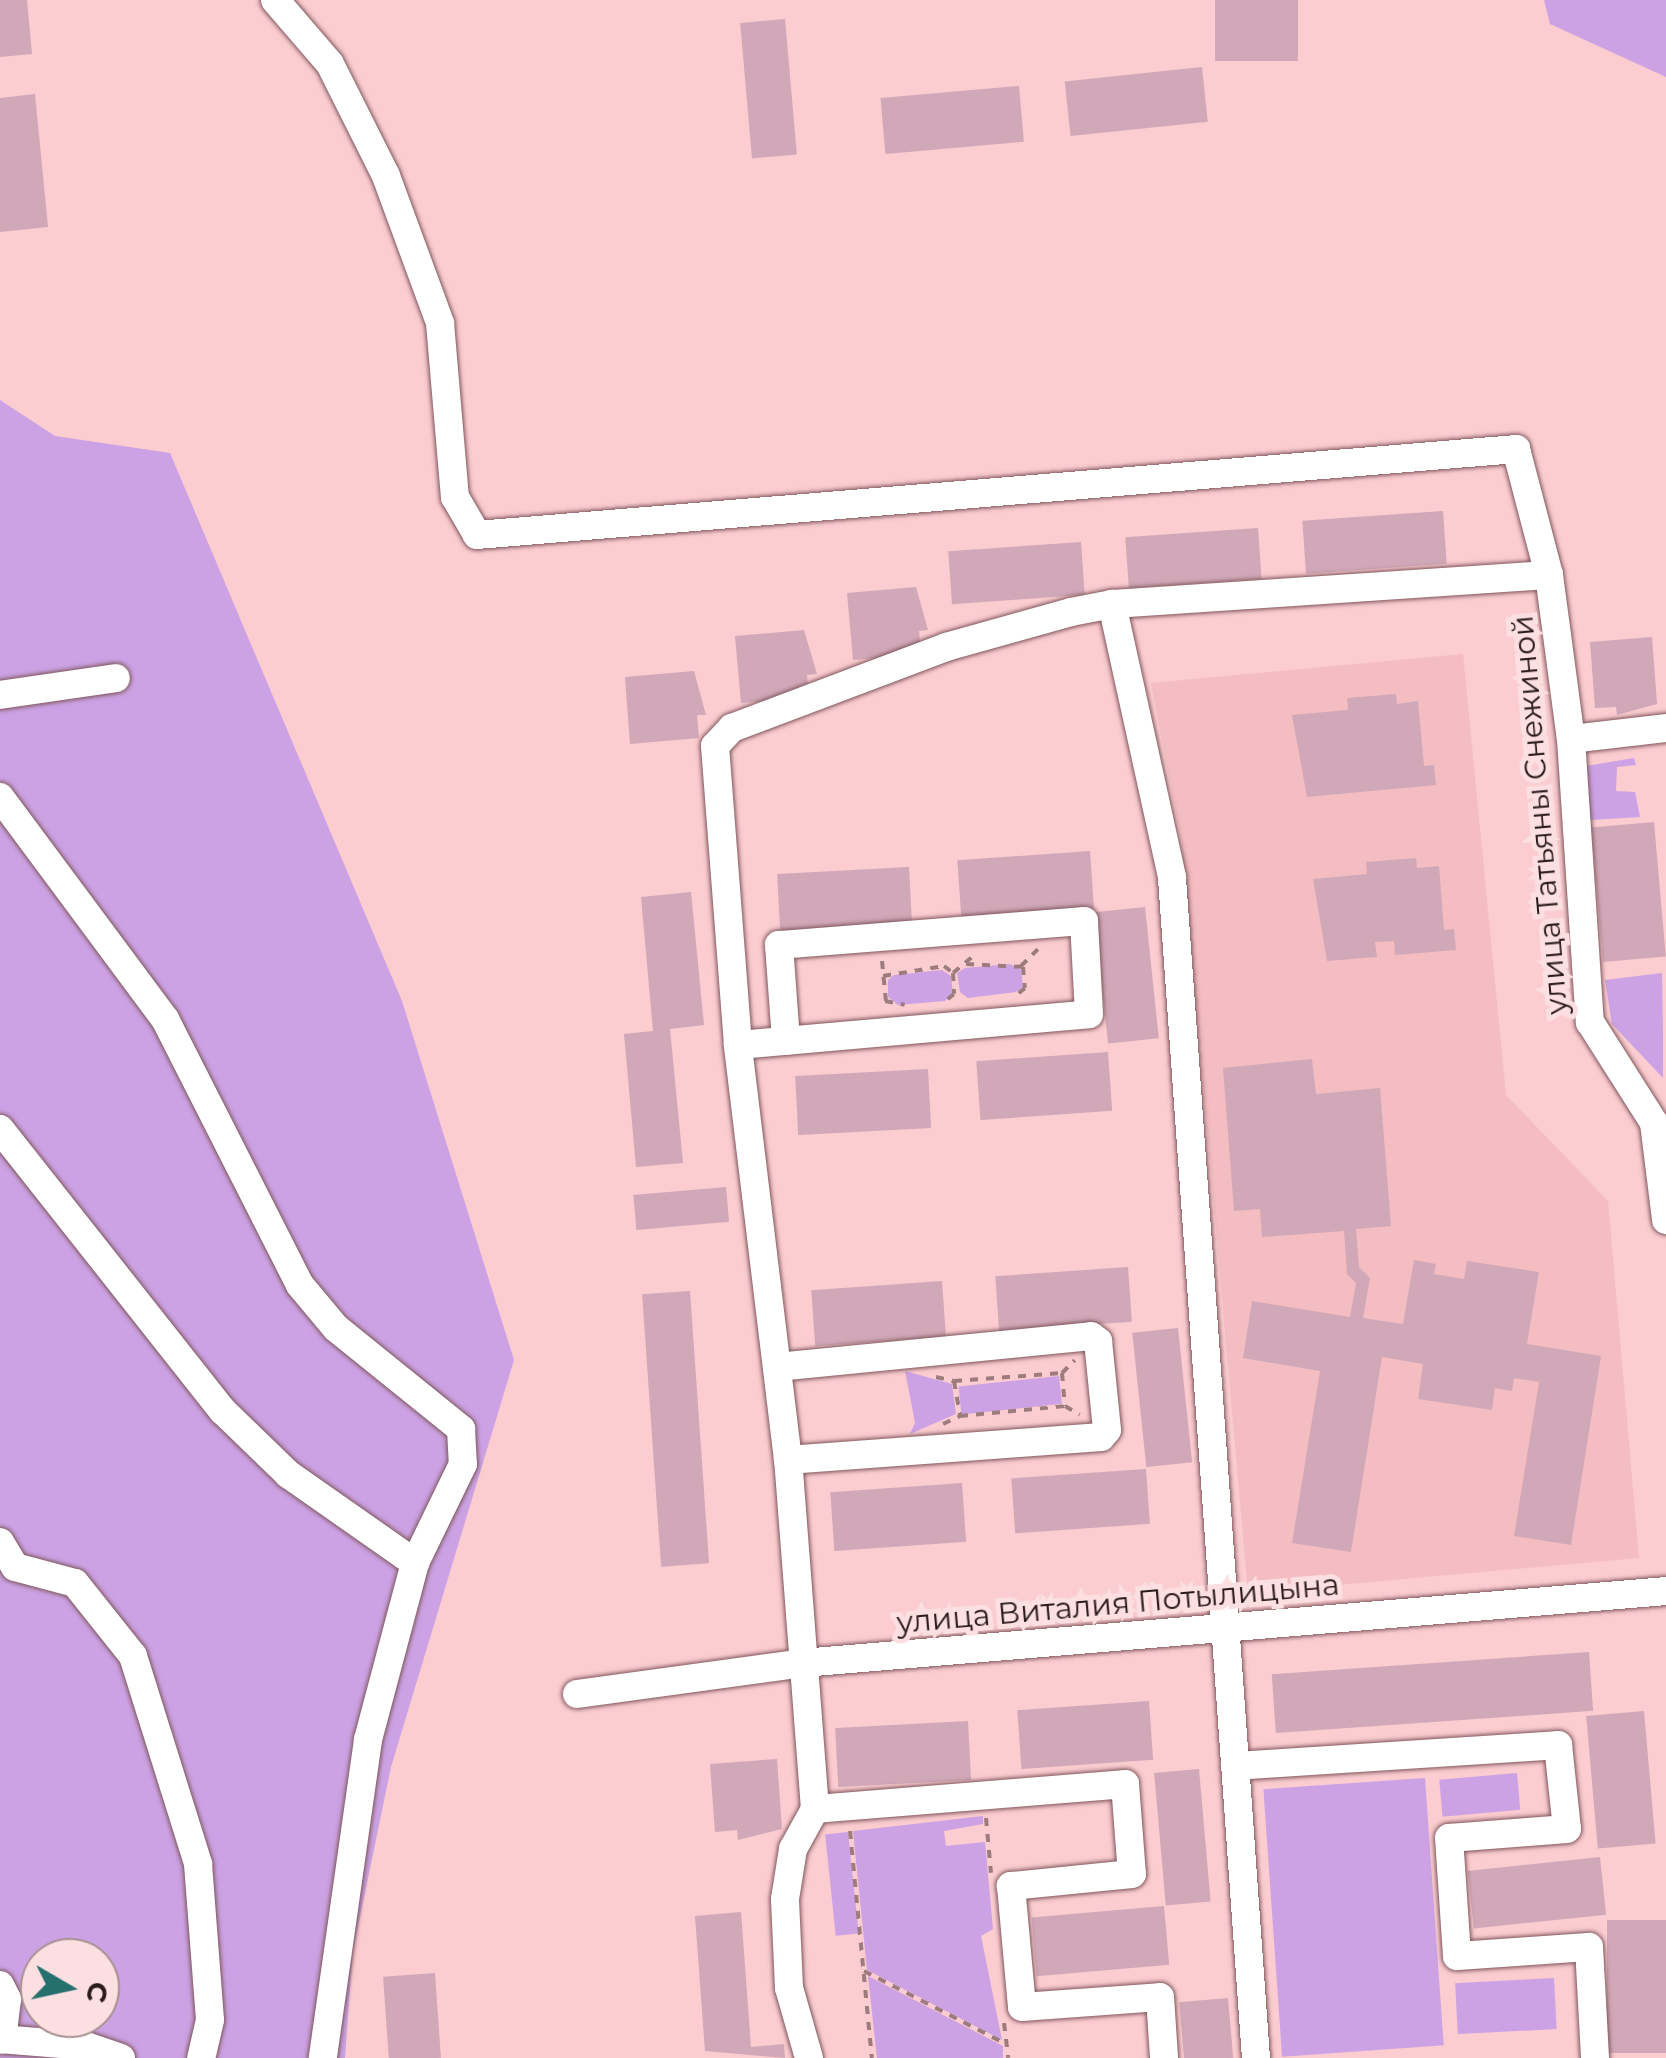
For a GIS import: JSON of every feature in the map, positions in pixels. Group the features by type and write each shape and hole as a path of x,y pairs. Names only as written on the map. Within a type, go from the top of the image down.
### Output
{"street":[{"name":"улица Татьяны Снежиной","path":"275,0 330,64 386,176 440,323 455,497 476,535 1516,449 1549,575 1571,739 1590,1022 1654,1124 1666,1220"},
{"path":"810,2058 789,1988 785,1899 794,1849 815,1809 788,1460 738,1045 715,746 732,728 946,647 1112,604 1549,575"},
{"path":"1112,604 1172,878 1256,2058"},
{"path":"0,695 116,678"},
{"path":"1571,739 1666,728"},
{"path":"0,797 165,1020 300,1285 336,1328 461,1430 463,1464 415,1563 368,1740 323,2058"},
{"path":"738,1045 786,1041 888,1032 1089,1014 1084,921 780,945 786,1041"},
{"path":"0,1128 223,1411 288,1474 415,1563"},
{"path":"778,1367 1096,1339 1107,1432 788,1460"},
{"path":"0,1542 15,1567 74,1583 134,1656 198,1864 210,2020 202,2058"},
{"name":"улица Виталия Потылицына","path":"577,1694 802,1662 1666,1592"},
{"path":"1235,1766 1558,1744 1567,1829 1449,1838 1457,1956 1589,1948 1595,2058"},
{"path":"815,1809 1125,1784 1132,1874 1011,1886 1022,2007 1160,1997 1164,2058"},
{"path":"0,1985 6,2000 1,2040 86,2046 121,2058"}],"path":[{"path":"880,937 888,1032"},
{"path":"966,964 1022,967 1026,988 1002,997"},
{"path":"883,976 944,966 953,974 954,994 929,1003"},
{"path":"886,1001 912,1004"},
{"path":"898,1355 918,1372 954,1381 1062,1374 1096,1339"},
{"path":"1062,1374 1066,1406"},
{"path":"954,1381 960,1416"},
{"path":"926,1432 960,1416 1066,1406 1107,1432"},
{"path":"846,1806 872,2058"},
{"path":"864,1972 1006,2044"}],"shaded area":[{"path":"1544,0 1666,0 1666,77 1550,24"},
{"path":"0,400 55,436 170,453 402,1001 514,1360 391,1767 353,1951 345,2058 0,2058"},
{"path":"1463,654 1506,1095 1608,1201 1639,1558 1248,1593 1182,844 1151,683"},
{"path":"1634,758 1636,765 1617,767 1616,791 1635,792 1640,817 1591,820 1585,829 1586,766"},
{"path":"1010,964 1021,970 1023,987 1016,992 968,998 960,992 957,973 965,968"},
{"path":"942,970 951,976 953,993 945,1001 898,1005 888,997 888,980 894,975"},
{"path":"1662,973 1663,1078 1612,1024 1605,980"},
{"path":"905,1371 952,1384 956,1414 910,1434 915,1423"},
{"path":"1059,1376 1062,1404 961,1414 959,1387"},
{"path":"1517,1773 1520,1810 1443,1817 1439,1780"},
{"path":"1425,1778 1444,2045 1282,2057 1263,1789"},
{"path":"983,1816 983,1824 944,1831 946,1846 985,1842 993,1929 981,1936 1002,2040 867,1970 853,1831"},
{"path":"848,1832 859,1933 836,1936 825,1834"},
{"path":"868,1976 1003,2046 1003,2058 877,2058"},
{"path":"1554,1978 1557,2029 1458,2034 1455,1983"}],"building":[{"path":"0,0 27,0 32,54 0,57"},
{"path":"1215,0 1298,0 1298,61 1215,61"},
{"path":"785,19 797,154 752,158 740,23"},
{"path":"1202,67 1208,122 1071,136 1065,81"},
{"path":"1019,86 1024,142 885,154 881,98"},
{"path":"35,94 48,227 0,232 0,98"},
{"path":"1443,511 1447,564 1306,574 1302,521"},
{"path":"1258,528 1262,579 1129,588 1125,537"},
{"path":"1081,542 1085,595 952,604 948,551"},
{"path":"916,587 928,630 919,631 921,654 853,660 847,593"},
{"path":"804,630 817,674 807,675 809,698 741,703 735,636"},
{"path":"1652,637 1657,704 1617,715 1616,707 1595,708 1590,642"},
{"path":"694,671 706,715 697,715 699,738 630,744 625,677"},
{"path":"1396,694 1397,704 1418,701 1424,766 1434,765 1436,785 1307,797 1292,715 1348,710 1347,698"},
{"path":"1654,822 1666,956 1603,962 1591,827"},
{"path":"1090,851 1094,912 962,921 957,860"},
{"path":"1416,858 1417,868 1439,866 1444,930 1454,929 1456,950 1395,955 1394,941 1375,942 1377,957 1327,961 1313,879 1367,874 1366,862"},
{"path":"909,867 912,926 780,933 777,874"},
{"path":"691,892 704,1025 670,1029 683,1163 636,1167 624,1034 653,1031 641,897"},
{"path":"1145,907 1159,1038 1108,1044 1094,912"},
{"path":"1108,1052 1112,1111 980,1120 976,1061"},
{"path":"1312,1059 1316,1094 1380,1088 1391,1226 1356,1229 1359,1267 1370,1278 1363,1318 1403,1324 1414,1260 1436,1264 1434,1274 1464,1279 1467,1261 1539,1272 1527,1344 1601,1356 1571,1545 1514,1536 1539,1382 1514,1378 1512,1391 1495,1388 1492,1410 1418,1399 1423,1364 1382,1357 1351,1552 1292,1543 1320,1371 1243,1358 1252,1301 1350,1317 1356,1283 1347,1274 1344,1231 1262,1237 1260,1209 1234,1211 1223,1068"},
{"path":"928,1069 931,1128 798,1135 795,1076"},
{"path":"726,1187 729,1222 636,1230 633,1195"},
{"path":"1128,1267 1132,1322 999,1331 995,1276"},
{"path":"942,1281 946,1337 815,1346 811,1290"},
{"path":"690,1291 709,1563 661,1567 642,1294"},
{"path":"1178,1328 1192,1462 1146,1467 1132,1333"},
{"path":"1146,1469 1150,1524 1015,1533 1011,1478"},
{"path":"962,1483 966,1542 834,1551 830,1492"},
{"path":"1589,1652 1593,1711 1276,1733 1272,1674"},
{"path":"1149,1701 1153,1760 1021,1769 1017,1710"},
{"path":"1644,1711 1656,1843 1598,1849 1586,1716"},
{"path":"968,1721 971,1780 838,1787 835,1728"},
{"path":"777,1759 782,1829 738,1840 737,1830 715,1832 710,1764"},
{"path":"1199,1769 1211,1901 1166,1905 1154,1773"},
{"path":"1600,1857 1606,1915 1474,1929 1468,1871"},
{"path":"1164,1906 1169,1965 1037,1976 1032,1918"},
{"path":"741,1912 751,2047 784,2044 785,2058 705,2051 695,1916"},
{"path":"1607,1920 1666,1920 1666,2053 1607,2053"},
{"path":"435,1973 441,2058 389,2058 383,1977"},
{"path":"1228,1998 1233,2058 1184,2058 1179,2002"}]}
